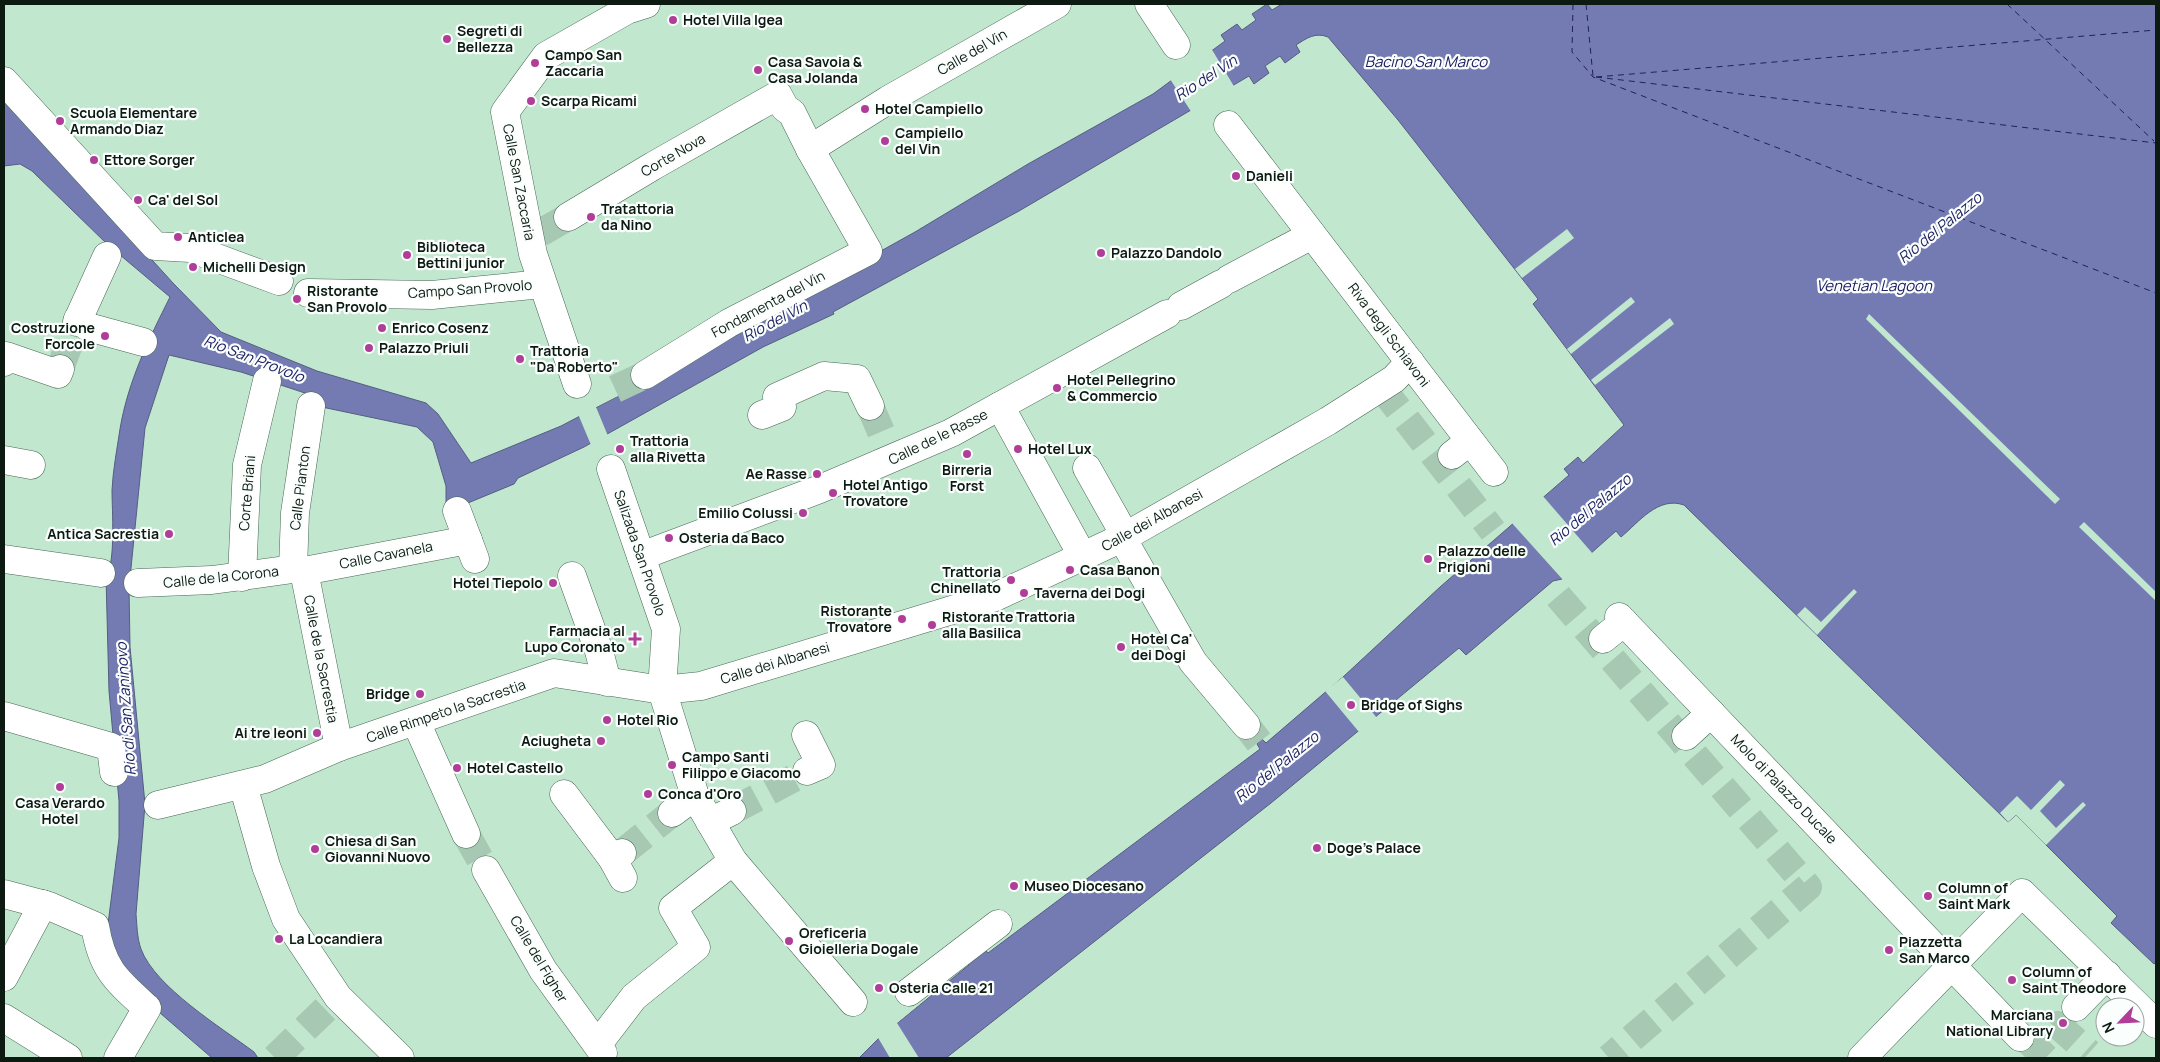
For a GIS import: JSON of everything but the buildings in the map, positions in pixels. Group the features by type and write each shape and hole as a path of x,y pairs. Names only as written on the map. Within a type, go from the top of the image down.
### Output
{"street":[{"name":"Calle San Zaccaria","path":"534,242 505,112 546,56 627,10 646,4"},
{"name":"Calle del Vin","path":"810,149 888,100 1057,4"},
{"path":"1149,4 1176,45"},
{"path":"4,81 155,246 190,248 278,281"},
{"name":"Corte Nova","path":"568,217 778,95 785,108 792,113 810,149"},
{"name":"Riva degli Schiavoni","path":"1228,125 1279,188 1312,235 1410,362 1461,448 1494,472"},
{"name":"Fondamenta del Vin","path":"645,375 729,323 868,251 810,149"},
{"name":"Calle de le Rasse","path":"641,556 891,454 950,433 1312,235"},
{"name":"Campo San Provolo","path":"534,242 542,284 577,384"},
{"path":"107,256 78,321 88,327 143,342"},
{"name":"Campo San Provolo","path":"308,293 432,295 542,284"},
{"path":"4,362 6,356 58,374 60,369"},
{"name":"Calle dei Albanesi","path":"662,690 701,686 995,597 1124,537 1328,421 1394,379 1410,362"},
{"path":"762,415 782,406 777,397 824,376 857,379 870,406"},
{"name":"Corte Briani","path":"242,577 247,465 267,381"},
{"name":"Calle Pianton","path":"298,570 296,504 311,406"},
{"path":"1000,406 1083,557"},
{"path":"4,460 31,465"},
{"name":"Salizada San Provolo","path":"614,466 641,556 666,629 662,690"},
{"path":"1087,468 1123,532 1125,543 1192,662 1246,725"},
{"name":"Calle Cavanela","path":"298,570 472,549 457,511"},
{"path":"4,559 101,572"},
{"name":"Calle de la Corona","path":"138,583 186,582 298,570"},
{"name":"Calle de la Sacrestia","path":"298,570 339,748"},
{"path":"572,576 599,651 607,682 662,690 695,796 721,816 733,861 853,1002"},
{"name":"Molo di Palazzo Ducale","path":"1615,626 1711,713 1952,966"},
{"name":"Calle Rimpeto la Sacrestia","path":"158,805 266,780 339,748 554,673 607,682"},
{"path":"1686,736 1711,713"},
{"path":"4,716 111,748 113,761"},
{"path":"416,722 466,834"},
{"path":"806,734 821,765 807,772"},
{"path":"243,785 266,866 286,920 338,999 400,1058"},
{"path":"564,794 619,863"},
{"path":"672,813 695,796"},
{"name":"Calle del Figher","path":"486,870 552,983 601,1048 634,997 696,947 672,908 733,861"},
{"path":"1862,1058 2022,893 2156,1024"},
{"path":"4,894 43,904 95,926 98,946 109,970 116,980 147,1008 118,1058"},
{"path":"4,976 43,904"},
{"path":"909,992 998,924"},
{"path":"1952,966 2017,1034"},
{"path":"2076,1007 2107,975"},
{"path":"4,1018 68,1058"}],"water":[{"name":"Venetian Lagoon","path":"1267,4 1272,10 1282,4 2156,4 2156,962 2154,964 2111,923 2117,916 2016,815 2008,822 1684,505 1675,503 1657,507 1621,537 1616,531 1562,579 1553,581 1466,655 1459,648 1271,803 946,1058 859,1058 879,1038 969,965 963,957 980,944 988,953 1260,749 1257,744 1262,739 1266,743 1343,677 1440,587 1569,475 1564,469 1578,457 1583,463 1624,425 1533,304 1538,299 1398,120 1328,37 1315,35 1296,45 1300,52 1285,63 1280,56 1265,66 1269,73 1254,84 1249,76 1019,211 833,312 834,314 763,347 584,447 518,478 514,484 463,505 446,506 446,486 433,442 417,427 317,406 308,394 241,372 169,355 145,428 129,588 130,647 145,804 136,914 138,936 141,949 160,978 191,1006 254,1052 258,1058 212,1058 152,1006 116,967 108,924 119,838 119,801 109,691 106,577 109,570 112,548 112,490 120,429 128,394 147,345 170,297 107,244 32,171 20,164 4,166 4,103 7,100 173,283 221,332 317,371 426,403 438,414 471,463 561,426 647,381 915,232 1028,164 1153,94 1225,41 1221,35 1237,24 1242,30 1256,20 1252,14"}],"pier":[{"path":"1211,48 1235,88 1192,113 1170,79"},
{"path":"1567,229 1574,238 1522,278 1515,269"},
{"path":"1631,297 1635,302 1571,354 1567,349"},
{"path":"1869,314 2060,499 2055,504 1866,319"},
{"path":"1670,318 1674,324 1595,385 1591,380"},
{"path":"617,393 618,396 596,407 608,436 591,445 578,414"},
{"path":"1542,495 1593,554 1564,581 1511,522"},
{"path":"2084,522 2156,592 2156,601 2079,527"},
{"path":"1854,589 1857,592 1817,635 1797,615 1805,607 1821,622"},
{"name":"Bridge of Sighs","path":"1343,677 1377,718 1359,732 1325,691"},
{"path":"2060,780 2065,785 2040,811 2056,828 2083,802 2086,805 2046,845 2016,815 2008,822 2000,813 2017,796 2031,810"},
{"path":"918,1003 920,1004 897,1023 919,1058 890,1058 877,1036"}],"ferry route":[{"path":"1573,4 1572,52 1593,77 2156,293"},
{"path":"1586,4 1593,76"},
{"path":"2007,4 2154,141"},
{"path":"1596,77 2156,30"},
{"path":"1596,77 2156,143"}],"tunnel":[{"path":"540,233 568,217"},
{"path":"60,369 77,322"},
{"path":"615,389 645,375"},
{"path":"1381,387 1493,531"},
{"path":"870,406 889,450"},
{"path":"1558,596 1808,887 1609,1058"},
{"path":"1246,725 1259,742"},
{"path":"732,811 807,771"},
{"path":"622,853 672,813"},
{"path":"466,834 486,870"},
{"path":"275,1058 335,1000"},
{"path":"2026,1058 2058,1025 2089,1053"}],"place":[{"name":"Hotel Villa Igea","path":"673,20"},
{"name":"Segreti di Bellezza","path":"447,39"},
{"name":"Campo San Zaccaria","path":"535,63"},
{"name":"Casa Savoia & Casa Jolanda","path":"758,70"},
{"name":"Scarpa Ricami","path":"531,101"},
{"name":"Hotel Campiello","path":"865,109"},
{"name":"Scuola Elementare Armando Diaz","path":"60,121"},
{"name":"Campiello del Vin","path":"885,141"},
{"name":"Ettore Sorger","path":"94,160"},
{"name":"Danieli","path":"1236,176"},
{"name":"Ca' del Sol","path":"138,200"},
{"name":"Tratattoria da Nino","path":"591,217"},
{"name":"Anticlea","path":"178,237"},
{"name":"Palazzo Dandolo","path":"1101,253"},
{"name":"Biblioteca Bettini junior","path":"407,255"},
{"name":"Michelli Design","path":"193,267"},
{"name":"Ristorante San Provolo","path":"297,299"},
{"name":"Enrico Cosenz","path":"382,328"},
{"name":"Costruzione Forcole","path":"105,336"},
{"name":"Palazzo Priuli","path":"369,348"},
{"name":"Trattoria \"Da Roberto\"","path":"520,359"},
{"name":"Hotel Pellegrino & Commercio","path":"1057,388"},
{"name":"Trattoria alla Rivetta","path":"620,449"},
{"name":"Hotel Lux","path":"1018,449"},
{"name":"Birreria Forst","path":"967,454"},
{"name":"Ae Rasse","path":"817,474"},
{"name":"Hotel Antigo Trovatore","path":"833,493"},
{"name":"Emilio Colussi","path":"803,513"},
{"name":"Antica Sacrestia","path":"169,534"},
{"name":"Osteria da Baco","path":"669,538"},
{"name":"Palazzo delle Prigioni","path":"1428,559"},
{"name":"Casa Banon","path":"1070,570"},
{"name":"Trattoria Chinellato","path":"1011,580"},
{"name":"Hotel Tiepolo","path":"553,583"},
{"name":"Taverna dei Dogi","path":"1024,593"},
{"name":"Ristorante Trovatore","path":"902,619"},
{"name":"Ristorante Trattoria alla Basilica","path":"932,625"},
{"name":"Farmacia al Lupo Coronato","path":"635,639"},
{"name":"Hotel Ca' dei Dogi","path":"1121,647"},
{"name":"Bridge","path":"420,694"},
{"name":"Bridge of Sighs","path":"1351,705"},
{"name":"Hotel Rio","path":"607,720"},
{"name":"Ai tre leoni","path":"317,733"},
{"name":"Aciugheta","path":"601,741"},
{"name":"Campo Santi Filippo e Giacomo","path":"672,765"},
{"name":"Hotel Castello","path":"457,768"},
{"name":"Casa Verardo Hotel","path":"60,787"},
{"name":"Conca d'Oro","path":"648,794"},
{"name":"Doge's Palace","path":"1317,848"},
{"name":"Chiesa di San Giovanni Nuovo","path":"315,849"},
{"name":"Museo Diocesano","path":"1014,886"},
{"name":"Column of Saint Mark","path":"1928,896"},
{"name":"La Locandiera","path":"279,939"},
{"name":"Oreficeria Gioielleria Dogale","path":"789,941"},
{"name":"Piazzetta San Marco","path":"1889,950"},
{"name":"Column of Saint Theodore","path":"2012,980"},
{"name":"Osteria Calle 21","path":"879,988"},
{"name":"Marciana National Library","path":"2063,1023"}],"water label":[{"name":"Bacino San Marco","path":"1426,62"},
{"name":"Rio del Vin","path":"1206,78"},
{"name":"Rio del Palazzo","path":"1940,228"},
{"name":"Rio del Vin","path":"775,321"},
{"name":"Rio San Provolo","path":"254,359"},
{"name":"Rio del Palazzo","path":"1590,510"},
{"name":"Rio di San Zaninovo","path":"126,709"},
{"name":"Rio del Palazzo","path":"1277,767"}]}
